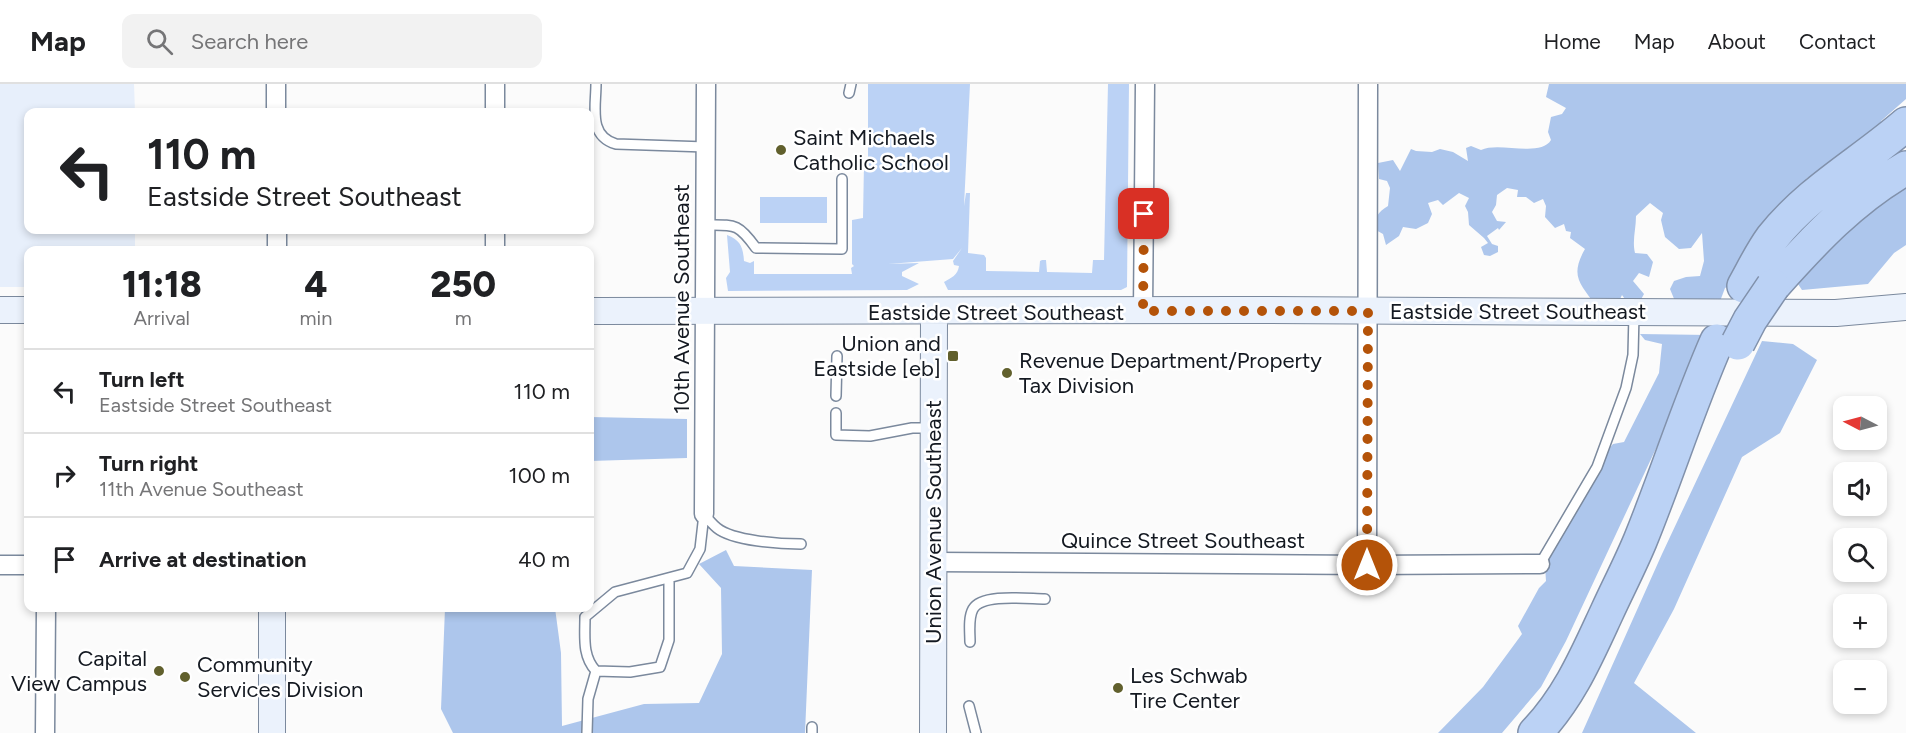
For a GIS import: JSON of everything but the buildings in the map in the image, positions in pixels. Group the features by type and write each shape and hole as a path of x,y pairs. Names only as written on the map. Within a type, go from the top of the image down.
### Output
{"highway":[{"path":"1558,733 1577,676 1640,541 1681,427 1759,286 1771,240 1789,219 1826,185 1906,124"},
{"path":"1759,286 1827,226 1867,194 1906,168"},
{"path":"1535,733 1556,709 1577,676"}],"street":[{"path":"276,84 276,108"},
{"path":"495,84 495,108"},
{"name":"10th Avenue Southeast","path":"704,514 706,84"},
{"path":"1143,311 1145,84"},
{"path":"1367,565 1368,84"},
{"name":"Eastside Street Southeast","path":"594,311 1836,313 1906,307"},
{"path":"0,310 24,310"},
{"name":"Union Avenue Southeast","path":"933,733 934,311"},
{"name":"Quince Street Southeast","path":"933,562 1540,564"},
{"path":"0,565 24,565"},
{"path":"45,733 46,612"},
{"path":"272,612 272,733"}],"lane":[{"path":"596,84 596,125 598,132 608,142 706,147"},
{"path":"706,225 737,227 744,232 756,248 842,249 842,179"},
{"path":"1540,564 1597,467 1626,388 1633,355 1634,312"},
{"path":"836,396 837,356"},
{"path":"836,413 836,435 870,436 912,428 934,428"},
{"path":"704,514 719,529 732,534 778,544 801,544"},
{"path":"594,610 615,592 687,573 700,549 704,514"},
{"path":"591,612 585,617 585,645 587,661 596,670 630,672 660,667 669,640 669,578"},
{"path":"970,642 971,614 974,606 984,600 1045,599"},
{"path":"586,733 588,699 596,670"},
{"path":"969,706 976,733"}],"shaded area":[{"path":"0,84 134,84 135,108 24,108 24,234 135,234 135,246 24,246 24,287 0,287"},
{"path":"868,84 970,84 964,206 966,193 970,193 968,253 984,255 986,271 1039,272 1040,261 1046,260 1047,272 1092,273 1093,260 1104,260 1108,84 1129,84 1127,287 1121,290 948,290 944,282 957,272 959,266 954,265 953,261 962,248 953,259 888,264 919,263 902,272 902,276 919,284 907,290 728,291 726,278 730,272 727,235 740,245 744,261 750,263 754,261 754,274 852,274 851,268 854,266 852,264 852,220 863,218 864,163 868,162"},
{"path":"1549,84 1906,84 1906,99 1881,121 1880,131 1822,174 1807,178 1786,209 1774,210 1766,218 1763,232 1736,282 1725,288 1719,304 1677,306 1670,289 1674,281 1700,276 1704,261 1702,233 1691,248 1679,249 1665,237 1661,220 1663,213 1650,203 1636,216 1635,253 1647,254 1653,262 1649,277 1639,273 1633,281 1644,294 1638,305 1629,305 1622,295 1619,301 1596,306 1582,286 1577,274 1585,249 1570,238 1571,232 1566,231 1564,224 1555,228 1545,217 1546,206 1543,199 1534,203 1526,197 1517,197 1518,190 1507,188 1497,195 1496,205 1492,212 1497,221 1506,222 1499,230 1498,228 1487,236 1492,244 1498,246 1498,252 1490,256 1484,255 1481,247 1488,243 1469,225 1465,206 1469,198 1459,193 1443,205 1438,200 1428,203 1432,214 1428,223 1416,229 1403,227 1399,236 1386,245 1383,234 1374,229 1377,216 1388,206 1390,188 1387,181 1379,179 1378,163 1393,160 1400,171 1411,149 1432,152 1440,149 1453,152 1468,161 1466,148 1471,146 1481,150 1498,147 1529,149 1546,145 1551,140 1548,132 1551,117 1562,114 1566,108 1546,97"},
{"path":"1906,168 1906,245 1894,253 1868,284 1802,290 1788,269"},
{"path":"760,197 827,197 827,223 760,223"},
{"path":"1640,334 1709,335 1566,641 1541,687 1502,733 1438,733 1483,687 1522,634 1518,626 1539,588 1546,581 1545,566 1607,451 1613,444 1624,442 1659,373 1662,344 1645,340"},
{"path":"1762,341 1793,344 1817,360 1780,433 1742,457 1674,609 1634,683 1696,733 1582,733 1662,554"},
{"path":"594,417 687,419 687,458 594,461"},
{"path":"726,550 734,566 812,570 805,733 453,733 441,709 445,612 556,612 561,653 562,726 644,704 699,703 722,654 721,588 699,564"}],"place":[{"name":"Saint Michaels Catholic School","path":"781,150"},
{"name":"Union and Eastside [eb]","path":"953,356"},
{"name":"Revenue Department/Property Tax Division","path":"1007,373"},
{"name":"Capital View Campus","path":"159,671"},
{"name":"Community Services Division","path":"185,677"},
{"name":"Les Schwab Tire Center","path":"1118,688"}],"route":[{"path":"1144,214 1143,311 1368,311 1367,565"}]}
